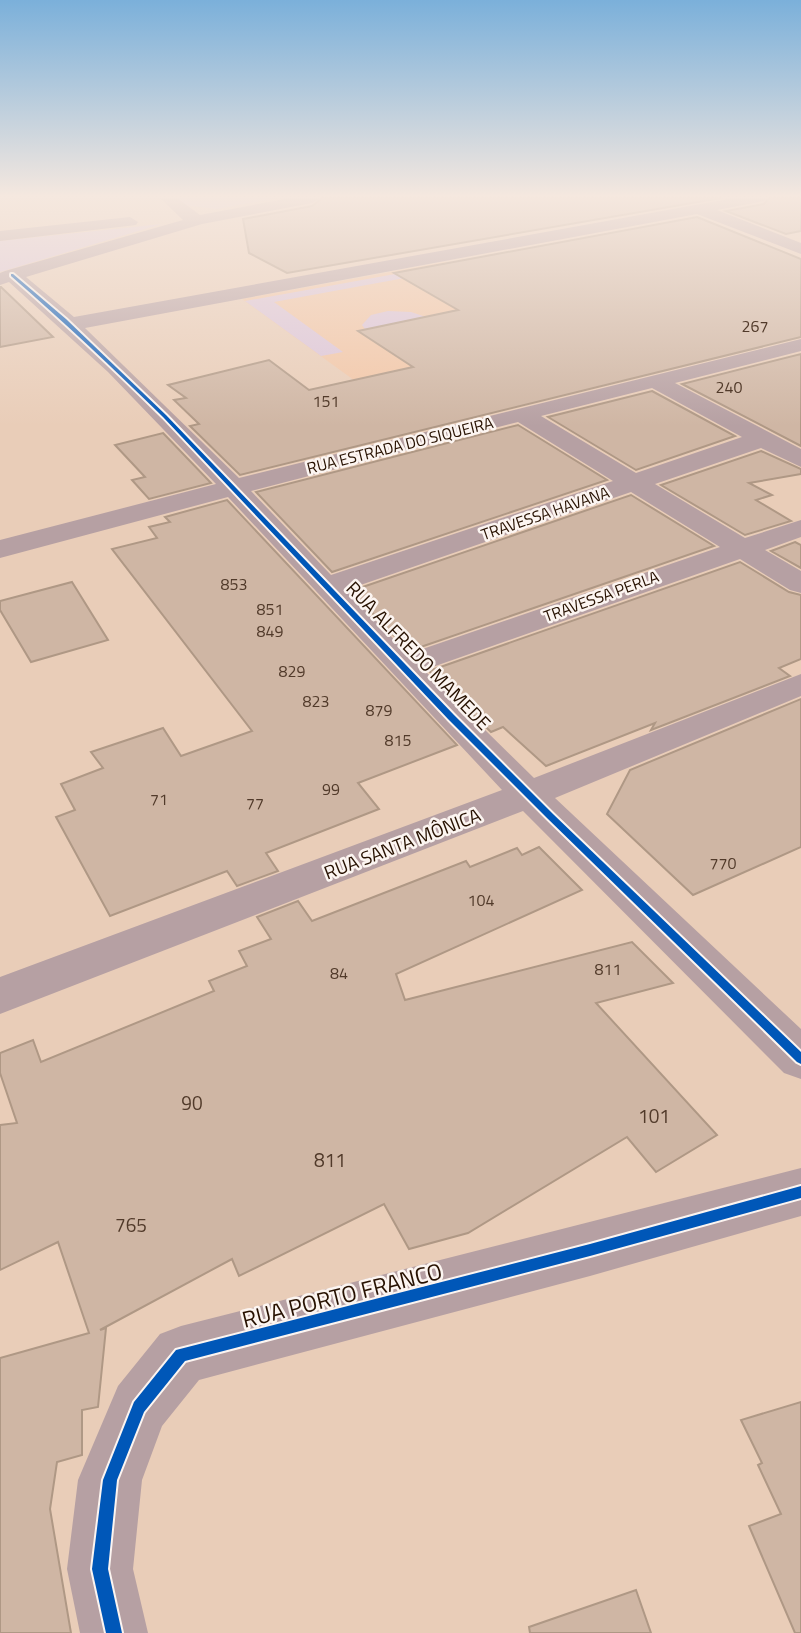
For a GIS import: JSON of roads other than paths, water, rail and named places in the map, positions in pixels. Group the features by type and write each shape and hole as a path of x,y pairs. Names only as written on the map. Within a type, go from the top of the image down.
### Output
{"street":[{"path":"71,324 340,274"},
{"name":"RUA ALFREDO MAMEDE","path":"6,277 71,324 234,487 402,667 801,1059"},
{"name":"RUA ESTRADA DO SIQUEIRA","path":"0,549 234,487 801,345"},
{"path":"657,382 801,459"},
{"path":"523,415 801,584"},
{"name":"TRAVESSA HAVANA","path":"328,586 762,439"},
{"name":"TRAVESSA PERLA","path":"402,667 742,546 801,528"},
{"name":"RUA SANTA MÔNICA","path":"0,996 530,793 801,684"},
{"name":"RUA PORTO FRANCO","path":"114,1633 100,1569 110,1480 139,1407 181,1355 577,1254 801,1192"}]}
